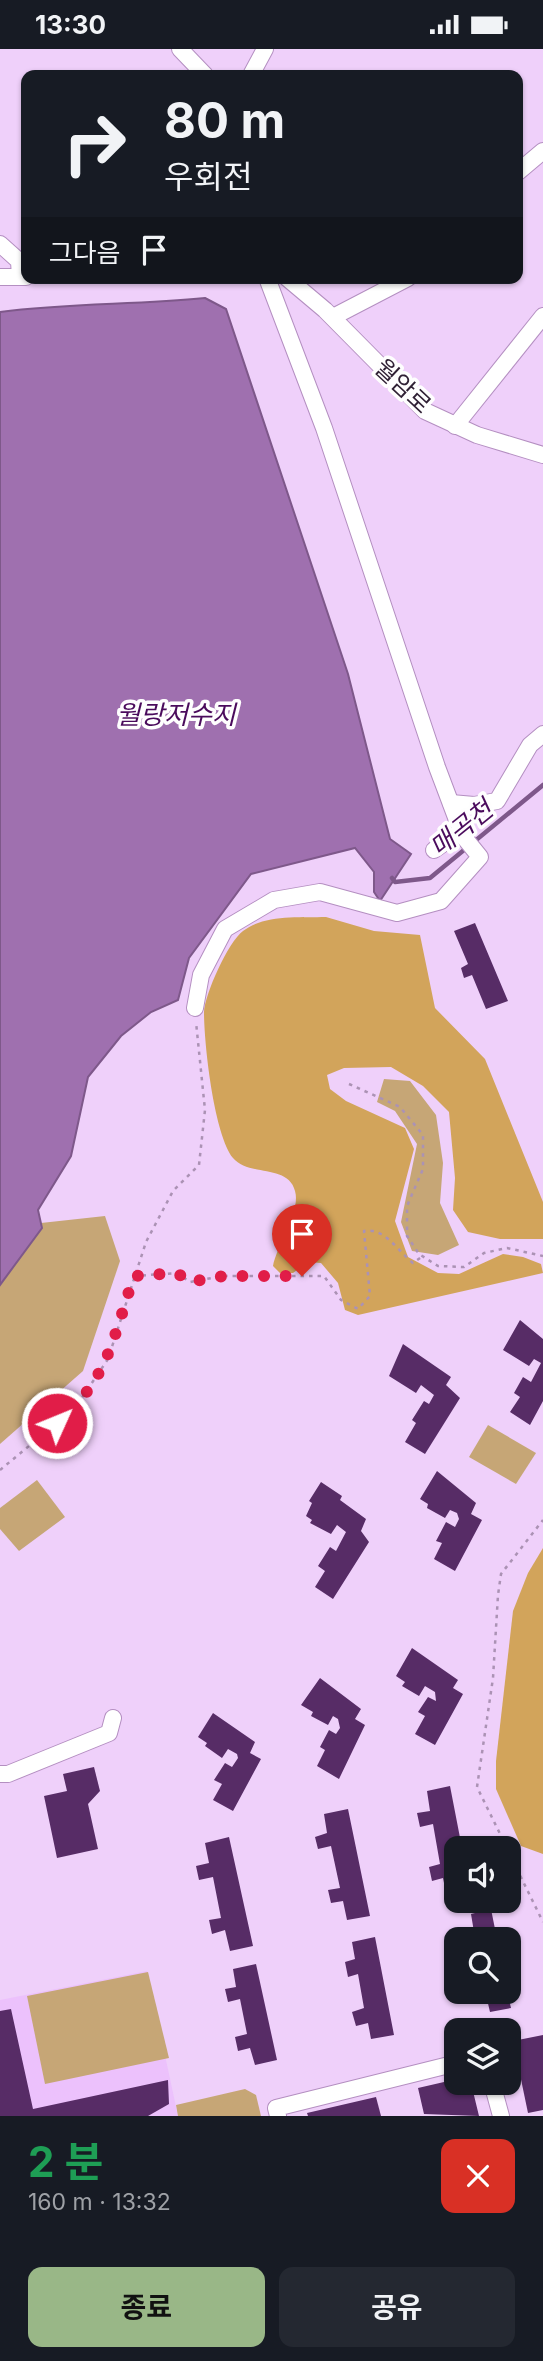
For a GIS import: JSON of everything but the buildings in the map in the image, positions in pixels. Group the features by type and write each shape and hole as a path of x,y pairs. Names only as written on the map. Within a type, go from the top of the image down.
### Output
{"street":[{"path":"180,49 200,70"},
{"path":"254,70 265,49"},
{"path":"523,168 543,152"},
{"path":"0,244 19,261 21,269"},
{"path":"0,277 21,277"},
{"path":"195,1008 201,975 225,929 274,900 320,892 397,913 441,901 480,857 463,835 451,803 324,428 269,284"},
{"name":"월암로","path":"294,284 332,317 425,411 455,426 543,455"},
{"path":"332,317 396,284"},
{"path":"455,426 543,316"},
{"path":"451,803 474,806 497,801 530,745 543,734"},
{"path":"434,850 463,835"},
{"path":"0,1774 8,1774 109,1733 113,1718"},
{"path":"278,2116 276,2108 444,2066"},
{"path":"495,2095 501,2116"}],"path":[{"path":"0,1470 75,1408 108,1359 145,1242 173,1191 199,1165 205,1110 195,1008"},
{"path":"349,1084 400,1107 423,1135 423,1168 407,1206 407,1236 423,1256 438,1266 464,1266 484,1253 507,1248 543,1256"},
{"path":"134,1276 177,1273 190,1282 223,1276 324,1276 341,1300 358,1308 370,1296 364,1231 373,1229 382,1233 413,1263 423,1256"},
{"path":"501,1836 477,1787 493,1678 498,1595 501,1574 543,1520"},
{"path":"521,1877 543,1922"}],"shaded area":[{"path":"326,917 374,931 420,935 435,1008 485,1059 543,1202 543,1239 500,1239 468,1232 453,1210 455,1178 449,1112 423,1086 391,1067 344,1068 327,1075 330,1089 346,1101 405,1128 414,1149 395,1221 408,1257 438,1273 459,1274 503,1254 523,1257 541,1264 543,1273 358,1315 345,1310 338,1283 321,1263 308,1262 293,1273 280,1273 273,1266 295,1208 295,1191 285,1177 240,1164 226,1146 211,1088 205,1004 218,969 243,931 272,919"},
{"path":"384,1079 410,1081 436,1115 443,1163 440,1203 459,1245 438,1255 412,1251 401,1222 417,1144 395,1111 377,1102"},
{"path":"105,1216 120,1261 83,1371 0,1444 0,1283 41,1223"},
{"path":"488,1425 536,1453 516,1484 469,1457"},
{"path":"37,1480 65,1517 19,1551 0,1529 0,1508"},
{"path":"543,1548 543,1854 521,1846 521,1836 517,1836 496,1789 496,1761 513,1611 528,1573"},
{"path":"147,1971 178,2116 0,2116 0,2000"},
{"path":"148,1972 169,2058 45,2084 27,1996"},
{"path":"245,2089 256,2095 261,2116 178,2116 176,2105"}],"water":[{"name":"월랑저수지","path":"205,298 226,309 348,674 390,839 411,854 380,901 374,892 374,872 355,848 251,874 189,958 178,1000 151,1012 121,1036 88,1077 71,1156 38,1210 42,1228 0,1285 0,312"}],"waterway":[{"name":"매곡천","path":"392,878 395,882 430,878 543,785"}],"route":[{"path":"57,1423 75,1408 108,1359 134,1276 177,1273 190,1282 223,1276 302,1276"}]}
